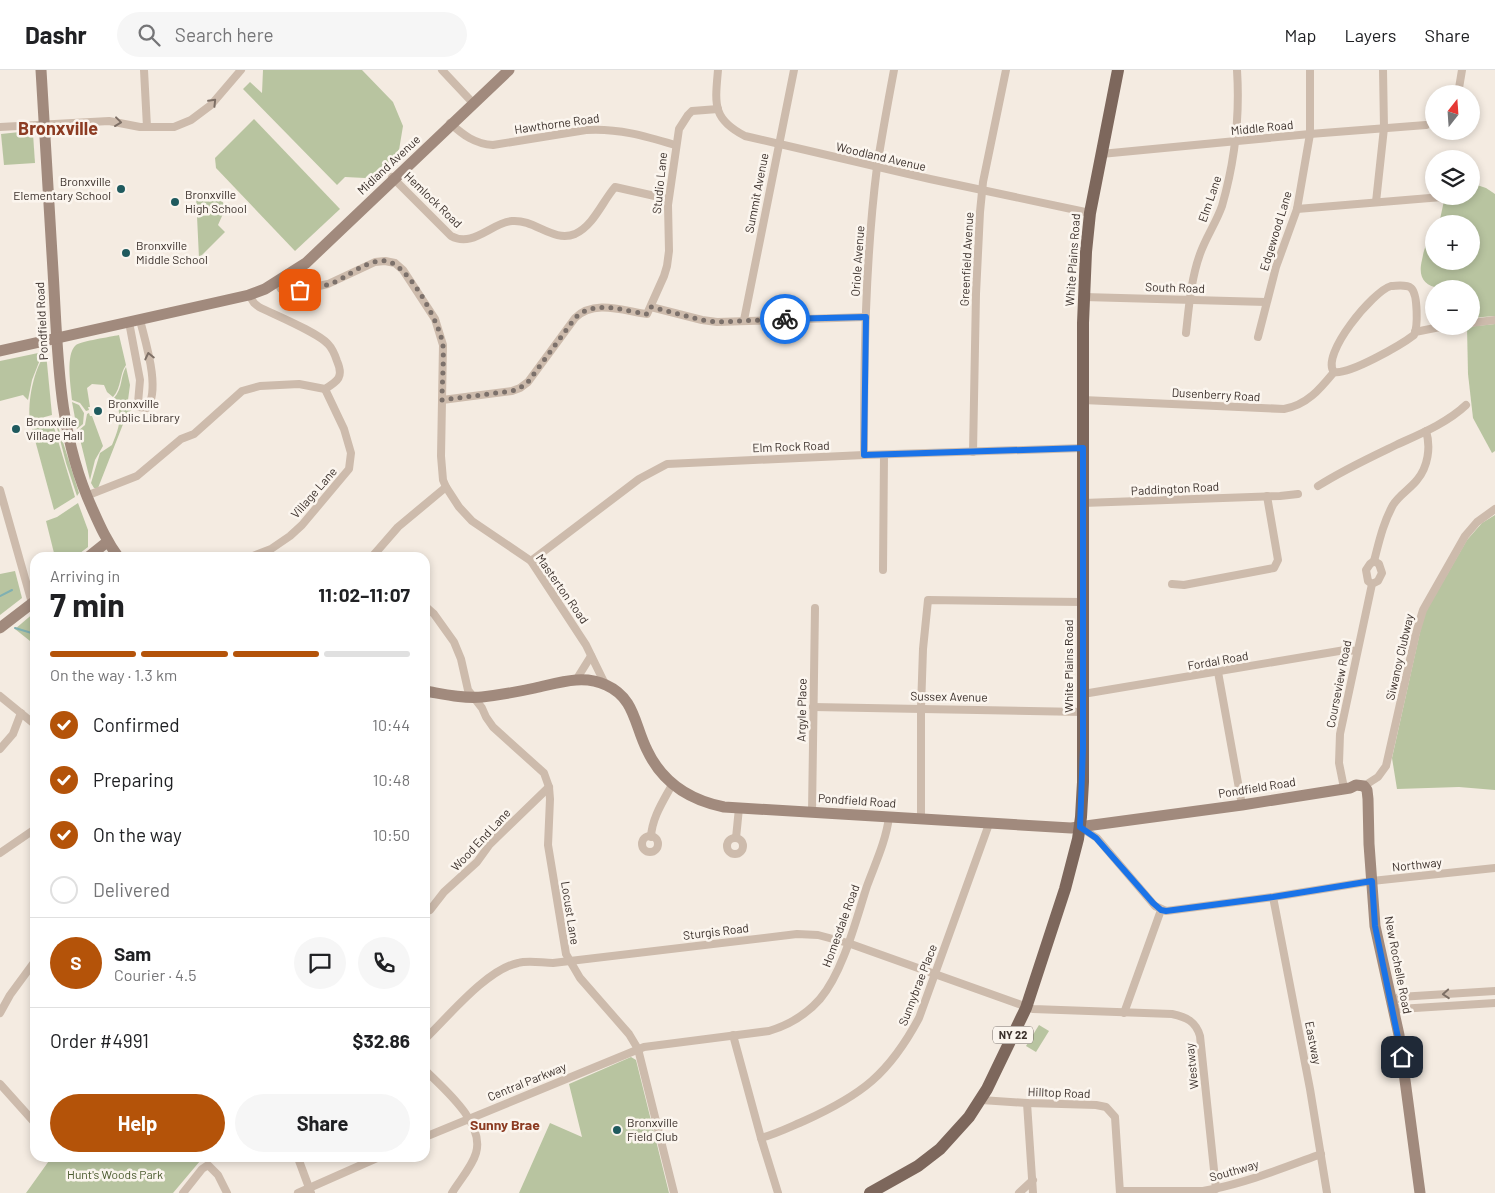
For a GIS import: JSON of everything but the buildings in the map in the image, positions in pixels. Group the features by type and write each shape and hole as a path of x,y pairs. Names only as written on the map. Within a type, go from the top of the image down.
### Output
{"main road":[{"name":"White Plains Road","path":"870,1193 918,1166 940,1149 960,1129 981,1100 1026,1008 1065,889 1080,827 1083,782 1083,400 1086,252 1090,213 1118,70"}],"street":[{"name":"Pondfield Road","path":"41,70 63,413 68,437 86,496 107,542 114,552"},
{"path":"144,70 147,127"},
{"path":"0,127 109,121 147,127 174,127 192,120 211,105 241,70"},
{"path":"442,70 471,102"},
{"name":"Midland Avenue","path":"0,351 249,295 281,279 450,123 501,70"},
{"name":"Midland Avenue","path":"471,102 509,70"},
{"path":"718,70 716,87 718,109"},
{"name":"Summit Avenue","path":"744,320 794,70"},
{"name":"Oriole Avenue","path":"864,455 866,317 870,248 877,168 894,70"},
{"name":"Greenfield Avenue","path":"974,452 976,294 982,190 1006,70"},
{"name":"Elm Lane","path":"1186,333 1195,270 1200,254 1217,220 1229,178 1238,120 1238,70"},
{"name":"Edgewood Lane","path":"1258,337 1276,267 1297,209 1310,134 1310,70"},
{"path":"1376,202 1384,128 1383,70"},
{"path":"1460,85 1462,70"},
{"name":"Woodland Avenue","path":"718,109 720,118 734,130 746,136 877,168 1090,213"},
{"name":"Studio Lane","path":"649,311 664,276 670,251 667,220 668,199 679,129 692,111 718,109"},
{"name":"Hawthorne Road","path":"450,123 468,138 483,144 493,145 602,129 627,131 675,145"},
{"name":"Middle Road","path":"1101,154 1425,125"},
{"name":"Hemlock Road","path":"393,177 451,236 462,240 475,237 504,223 518,221 536,225 551,234 560,236 572,235 589,224 615,187 668,199"},
{"path":"1297,209 1425,198"},
{"name":"Masterton Road","path":"281,279 281,289 285,291 300,290 328,284 375,262 385,260 395,263 403,270 428,307 443,345 442,462 446,488 459,507 472,521 531,561 572,622 605,684"},
{"path":"1416,332 1416,295 1412,289 1408,286 1386,287 1368,304 1339,341 1331,368 1334,372 1341,373 1370,360 1410,338 1416,332 1425,330"},
{"path":"86,496 137,476 181,439 194,434 242,391 260,386 299,384 325,389 337,382 340,373 337,360 330,345 318,336 258,306 249,295"},
{"name":"South Road","path":"1084,297 1266,302"},
{"path":"442,400 512,391 520,388 528,382 575,318 585,310 602,307 649,311 717,322 866,317"},
{"path":"1480,322 1495,320"},
{"path":"135,321 152,370 149,405 147,408 142,409 138,403 140,383 135,321"},
{"name":"Dusenberry Road","path":"1083,400 1284,409 1294,407 1308,400 1334,372"},
{"path":"140,383 152,383"},
{"name":"Village Lane","path":"263,552 290,536 349,468 351,453 344,429 325,389"},
{"path":"1318,486 1345,469 1426,431 1466,405"},
{"name":"Courseview Road","path":"1372,584 1368,581 1366,570 1374,561 1380,537 1392,507 1398,498 1418,480 1426,464 1429,446 1426,431"},
{"name":"Elm Rock Road","path":"531,561 640,479 667,464 1083,448"},
{"path":"883,570 884,455"},
{"path":"378,552 398,527 446,488"},
{"path":"0,490 30,592"},
{"name":"Paddington Road","path":"1083,503 1298,494"},
{"path":"1172,584 1184,585 1276,567 1278,560 1267,496"},
{"name":"Siwanoy Clubway","path":"1364,786 1378,777 1386,766 1421,615 1438,580 1467,533 1483,516 1495,509"},
{"path":"94,552 107,542"},
{"name":"Courseview Road","path":"1372,584 1378,581 1382,573 1379,564 1374,561"},
{"name":"Courseview Road","path":"1347,788 1339,762 1340,734 1372,584"},
{"path":"921,819 921,708 926,606 928,600 1082,602"},
{"path":"0,628 30,604"},
{"name":"Argyle Place","path":"812,812 815,608"},
{"path":"430,610 454,642 461,659 468,690 473,698 493,727 544,773 549,787"},
{"name":"Fordal Road","path":"1083,694 1345,650 1357,651"},
{"path":"576,680 591,656"},
{"path":"1218,672 1242,805"},
{"name":"Pondfield Road","path":"430,692 473,698 576,680 594,680 605,684 621,693 630,707 647,750 659,770 673,783 681,790 705,803 739,808 988,824 1080,827 1242,805 1347,788"},
{"path":"0,696 30,720"},
{"name":"Sussex Avenue","path":"813,707 1083,712"},
{"path":"0,749 12,734 21,713"},
{"path":"650,837 656,815 673,783"},
{"path":"1347,788 1356,785 1364,786"},
{"name":"New Rochelle Road","path":"1364,786 1367,790 1370,814 1368,831"},
{"name":"Wood End Lane","path":"430,910 444,892 477,862 490,844 549,787"},
{"name":"Locust Lane","path":"549,787 548,845 568,961 594,996 629,1034 638,1049 674,1193"},
{"name":"New Rochelle Road","path":"1347,788 1355,791 1362,799 1368,831 1375,926 1402,1057 1420,1193"},
{"path":"736,838 739,808"},
{"name":"Homesdale Road","path":"638,1049 648,1046 769,1031 783,1027 798,1018 820,998 828,988 848,943 884,840 889,817"},
{"name":"Sunnybrae Place","path":"761,1138 844,1102 877,1078 906,1043 919,1018 988,824"},
{"path":"1080,827 1096,838 1161,910 1124,1013"},
{"path":"0,853 30,832"},
{"name":"Northway","path":"1161,910 1173,911 1372,881 1495,868"},
{"name":"Eastway","path":"1273,897 1322,1154 1327,1193"},
{"name":"Sturgis Road","path":"430,1034 478,987 500,970 520,962 553,963 797,934 818,936 848,943 1026,1008"},
{"path":"0,1012 30,967"},
{"path":"1495,991 1398,997 1392,1004 1399,1009 1495,1003"},
{"name":"Westway","path":"1026,1008 1180,1016 1191,1020 1198,1027 1200,1036 1216,1189"},
{"path":"732,1035 778,1193"},
{"name":"Central Parkway","path":"430,1135 638,1049"},
{"path":"430,1075 459,1106 476,1130 478,1139 477,1152 452,1193"},
{"path":"0,1084 30,1115"},
{"name":"Hilltop Road","path":"981,1100 1027,1104 1096,1105 1110,1110 1115,1117 1117,1131 1120,1192"},
{"path":"1027,1104 1033,1193"},
{"name":"Southway","path":"1120,1192 1203,1191 1216,1189 1239,1183 1322,1154"},
{"path":"300,1162 310,1190"},
{"path":"298,1193 310,1190 369,1162"},
{"path":"183,1193 202,1169 208,1165 218,1175 226,1193"},
{"path":"1019,1193 1033,1180"}],"green space":[{"path":"263,70 362,70 393,102 403,126 399,150 384,168 365,178 345,177 337,185 243,89 250,82 262,93"},
{"path":"254,119 340,209 295,251 216,168 215,158"},
{"path":"29,131 33,134 35,163 4,165 1,134"},
{"path":"1480,186 1495,194 1495,316 1480,317 1480,280 1425,281 1423,279 1421,266 1425,248 1425,270 1480,270 1480,215 1441,215 1443,205 1480,205"},
{"path":"217,194 226,207 218,225 225,232 199,258 196,195"},
{"path":"1495,324 1495,451 1492,453 1473,418 1468,374 1467,335 1480,335 1480,326"},
{"path":"119,335 126,365 118,389 113,397 107,392 104,385 92,384 87,388 90,407 86,411 80,403 72,400 70,363 73,349 79,344"},
{"path":"43,352 32,380 28,400 23,395 0,401 0,361"},
{"path":"46,353 52,415 30,421 32,386 38,367"},
{"path":"126,367 130,385 128,400 115,402 114,398 119,390"},
{"path":"72,402 79,405 84,413 83,424 77,429"},
{"path":"131,405 133,409 127,414 98,488 94,488 91,483 100,453 112,445 117,431 119,422 118,408"},
{"path":"89,413 92,416 103,446 95,460 90,480 78,431 85,425 87,414"},
{"path":"57,423 79,493 77,496 66,463"},
{"path":"53,424 75,497 54,510 32,429"},
{"path":"78,503 88,530 88,547 82,552 54,552 46,521 57,517"},
{"path":"1495,515 1495,790 1459,787 1397,789 1392,758 1426,611 1467,540 1482,523"},
{"path":"15,571 22,598 0,615 0,574"},
{"path":"30,616 30,641 15,629"},
{"path":"1039,1025 1049,1031 1036,1052 1026,1046"},
{"name":"Bronxville Field Club","path":"631,1057 636,1060 669,1193 519,1193 550,1123 582,1137 569,1084"},
{"name":"Hunt's Woods Park","path":"48,1162 199,1162 173,1193 26,1193"}],"waterway":[{"path":"0,596 12,590"},
{"path":"15,628 30,632"}],"way so far":[{"path":"300,290 328,284 375,262 385,260 395,263 412,282 428,307 439,331 443,345 442,400 512,391 520,388 528,382 575,318 585,310 602,307 647,314 651,307 717,322 785,319"}],"place":[{"name":"Bronxville Elementary School","path":"121,189"},
{"name":"Bronxville High School","path":"175,202"},
{"name":"Bronxville Middle School","path":"126,253"},
{"name":"Bronxville Public Library","path":"98,411"},
{"name":"Bronxville Village Hall","path":"16,429"},
{"name":"Bronxville Field Club","path":"617,1130"}],"district":[{"name":"Bronxville","path":"58,129"},
{"name":"Sunny Brae","path":"505,1125"}],"route":[{"path":"785,319 866,317 864,455 1083,448 1083,782 1080,827 1096,838 1155,906 1166,911 1273,897 1372,881 1375,926 1399,1035 1402,1057"}]}
